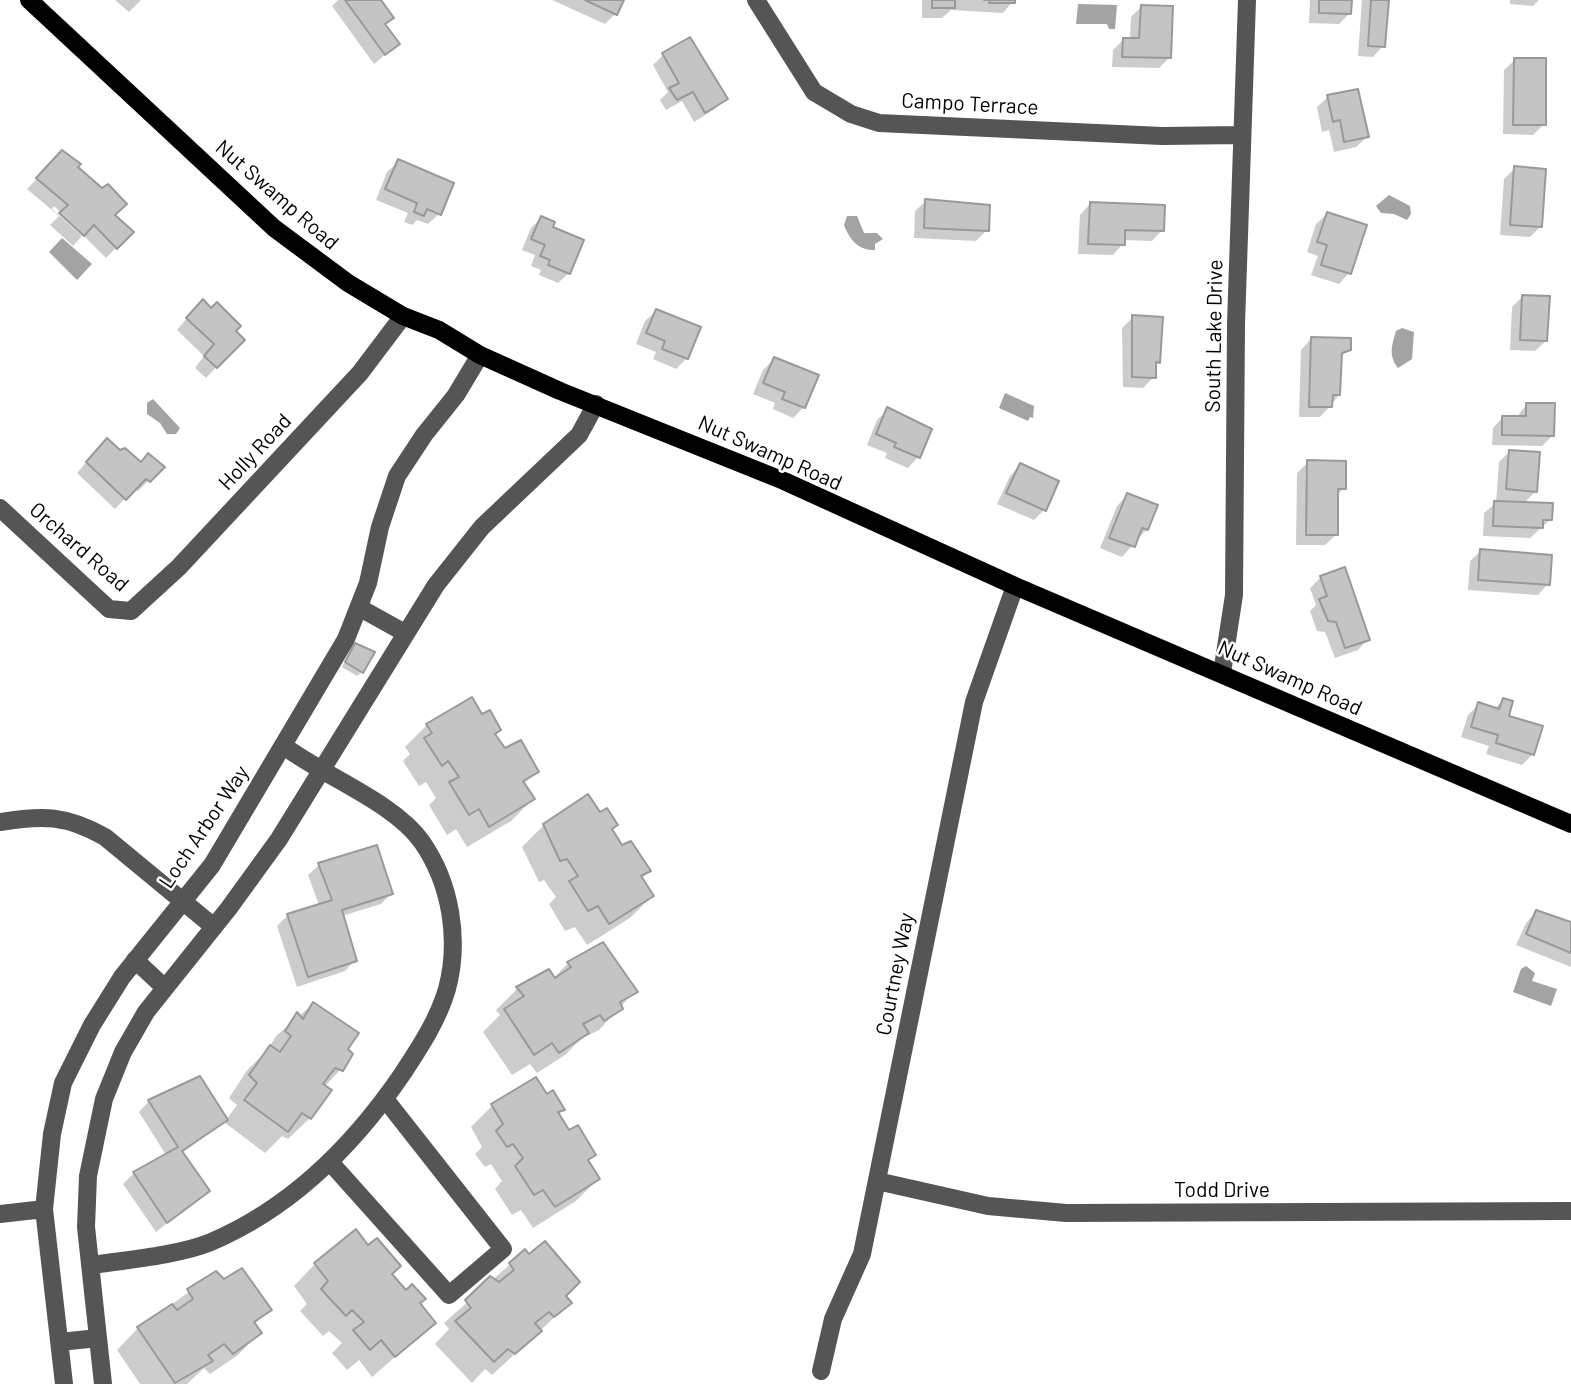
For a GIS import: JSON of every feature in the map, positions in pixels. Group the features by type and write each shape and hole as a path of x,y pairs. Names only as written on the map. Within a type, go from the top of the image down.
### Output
{"main road":[{"name":"Nut Swamp Road","path":"29,0 274,228 348,283 403,316 439,330 480,355 784,481 1015,586 1571,824"}],"street":[{"name":"Campo Terrace","path":"757,0 814,92 841,110 879,123 1162,136 1241,135"},
{"name":"South Lake Drive","path":"1222,673 1234,595 1241,135 1247,0"},
{"name":"Holly Road","path":"131,611 140,606 179,567 360,373 403,316"},
{"name":"Loch Arbor Way","path":"64,1384 44,1209 52,1134 63,1083 92,1025 135,960 212,865 284,746 360,608 380,527 397,476 424,435 456,395 480,355"},
{"path":"103,1384 86,1227 88,1176 98,1124 123,1052 146,1012 214,927 279,839 436,585 482,527 579,435 596,404"},
{"name":"Orchard Road","path":"0,508 109,609 131,611"},
{"name":"Courtney Way","path":"821,1371 833,1319 862,1254 974,702 1015,586"},
{"path":"360,608 405,633"},
{"path":"92,1265 210,1243 278,1204 309,1182 350,1144 386,1098 418,1050 440,1007 451,969 452,922 440,877 421,840 370,799 284,746"},
{"path":"0,822 41,815 86,826 105,837 214,927"},
{"path":"135,960 165,988"},
{"path":"330,1162 449,1295 503,1249 386,1098"},
{"name":"Todd Drive","path":"877,1181 988,1206 1066,1213 1571,1211"},
{"path":"0,1214 44,1209"},
{"path":"60,1342 98,1338"}],"shaded area":[{"path":"1078,4 1117,5 1115,29 1109,29 1107,24 1076,24"},
{"path":"1389,195 1410,206 1411,214 1407,220 1394,214 1381,213 1376,206"},
{"path":"847,216 857,216 864,233 877,233 883,239 875,244 875,250 859,246 852,239 844,225"},
{"path":"62,238 92,264 77,280 49,252"},
{"path":"1402,328 1414,332 1412,359 1398,368 1392,350 1396,331"},
{"path":"1005,393 1034,406 1033,418 1030,417 1028,421 999,408"},
{"path":"153,399 180,428 176,434 167,434 160,423 147,414 147,403"},
{"path":"1526,966 1535,973 1532,981 1557,989 1551,1006 1513,992 1521,969"}],"building":[{"path":"345,0 381,0 394,18 385,24 400,44 385,55"},
{"path":"585,0 624,0 617,15"},
{"path":"932,0 955,0 955,8 932,8"},
{"path":"990,0 1015,0 1015,3 989,3"},
{"path":"1319,0 1352,0 1351,14 1319,13"},
{"path":"1371,0 1389,0 1385,47 1368,46"},
{"path":"1141,5 1173,6 1171,58 1122,57 1123,38 1139,38"},
{"path":"690,37 728,99 705,113 693,92 677,100 669,88 679,83 662,53"},
{"path":"1514,58 1546,58 1546,125 1513,125"},
{"path":"1358,89 1369,137 1344,142 1340,120 1333,122 1327,95"},
{"path":"62,150 81,164 78,167 102,188 108,184 127,204 115,215 134,232 117,249 94,225 84,236 59,213 68,205 36,178"},
{"path":"398,159 454,183 441,215 427,209 424,216 414,212 417,203 385,189"},
{"path":"1514,166 1546,169 1542,227 1510,225"},
{"path":"925,199 990,205 989,231 924,228"},
{"path":"1090,202 1165,205 1164,231 1125,230 1125,245 1088,244"},
{"path":"1327,212 1367,225 1351,274 1321,265 1327,245 1317,242"},
{"path":"541,216 555,222 553,227 584,240 570,274 548,265 550,260 540,256 545,245 531,239"},
{"path":"1522,295 1550,296 1547,341 1520,340"},
{"path":"203,299 211,308 217,302 241,326 236,331 245,340 217,368 204,356 214,344 186,318"},
{"path":"656,309 701,327 688,359 662,349 665,341 646,333"},
{"path":"1132,315 1163,317 1160,363 1156,362 1156,378 1132,377"},
{"path":"1311,337 1351,338 1351,350 1342,353 1340,395 1333,395 1332,407 1309,407"},
{"path":"774,357 819,375 805,408 782,399 785,392 763,383"},
{"path":"1526,403 1555,403 1554,436 1502,435 1502,416 1526,416"},
{"path":"887,407 932,429 920,458 894,447 896,443 876,434"},
{"path":"107,438 120,450 125,448 141,462 148,453 165,467 150,482 146,479 126,500 86,462"},
{"path":"1509,450 1540,452 1537,492 1506,489"},
{"path":"1307,460 1346,461 1346,489 1338,489 1338,535 1306,535"},
{"path":"1020,463 1059,481 1046,511 1006,493"},
{"path":"1127,493 1158,505 1148,530 1142,528 1135,547 1109,538"},
{"path":"1494,501 1553,503 1552,520 1543,520 1543,528 1493,526"},
{"path":"1480,549 1552,555 1550,585 1478,580"},
{"path":"1345,567 1370,640 1345,648 1336,622 1328,621 1319,599 1327,596 1320,576"},
{"path":"355,643 375,652 363,673 345,662"},
{"path":"472,697 482,714 490,710 501,730 495,734 505,748 521,740 539,772 523,781 535,799 489,827 479,809 469,815 449,782 459,777 448,761 442,766 424,738 432,733 426,724"},
{"path":"1503,698 1513,701 1509,716 1543,726 1534,755 1496,743 1498,735 1471,727 1478,702 1499,709"},
{"path":"588,794 600,812 607,808 618,825 612,829 622,845 631,841 651,871 641,876 654,896 609,924 598,906 588,911 569,881 578,876 567,859 560,861 543,824"},
{"path":"377,845 393,894 342,910 357,961 308,977 287,914 332,900 318,863"},
{"path":"1536,910 1571,922 1571,953 1526,934"},
{"path":"603,942 638,992 620,1002 623,1009 604,1021 600,1015 583,1024 589,1033 559,1053 552,1043 534,1055 504,1009 524,996 516,987 549,969 555,978 571,967 567,962"},
{"path":"313,1002 359,1033 348,1049 353,1054 343,1071 335,1068 323,1084 332,1090 311,1119 302,1113 288,1132 244,1100 257,1083 249,1075 270,1045 280,1052 291,1036 285,1031 297,1012 303,1019"},
{"path":"200,1076 228,1120 182,1151 210,1191 167,1223 133,1172 178,1147 148,1100"},
{"path":"536,1077 547,1094 553,1090 565,1110 558,1112 569,1130 578,1125 596,1155 588,1160 600,1179 555,1207 543,1190 534,1195 515,1166 523,1158 513,1144 507,1147 496,1131 503,1124 491,1104"},
{"path":"356,1229 368,1245 377,1238 401,1266 392,1274 406,1290 412,1284 426,1299 420,1303 436,1323 395,1357 381,1340 370,1350 353,1330 364,1322 352,1310 346,1316 321,1289 328,1281 314,1263"},
{"path":"545,1241 580,1282 566,1296 572,1303 554,1317 549,1312 535,1323 542,1331 515,1354 508,1349 494,1362 455,1321 471,1308 465,1300 490,1276 499,1282 514,1270 509,1263 525,1249 529,1254"},
{"path":"242,1268 272,1310 254,1322 262,1333 233,1354 224,1344 208,1355 213,1361 175,1383 137,1327 172,1304 177,1310 193,1299 187,1289 216,1271 224,1279"}]}
